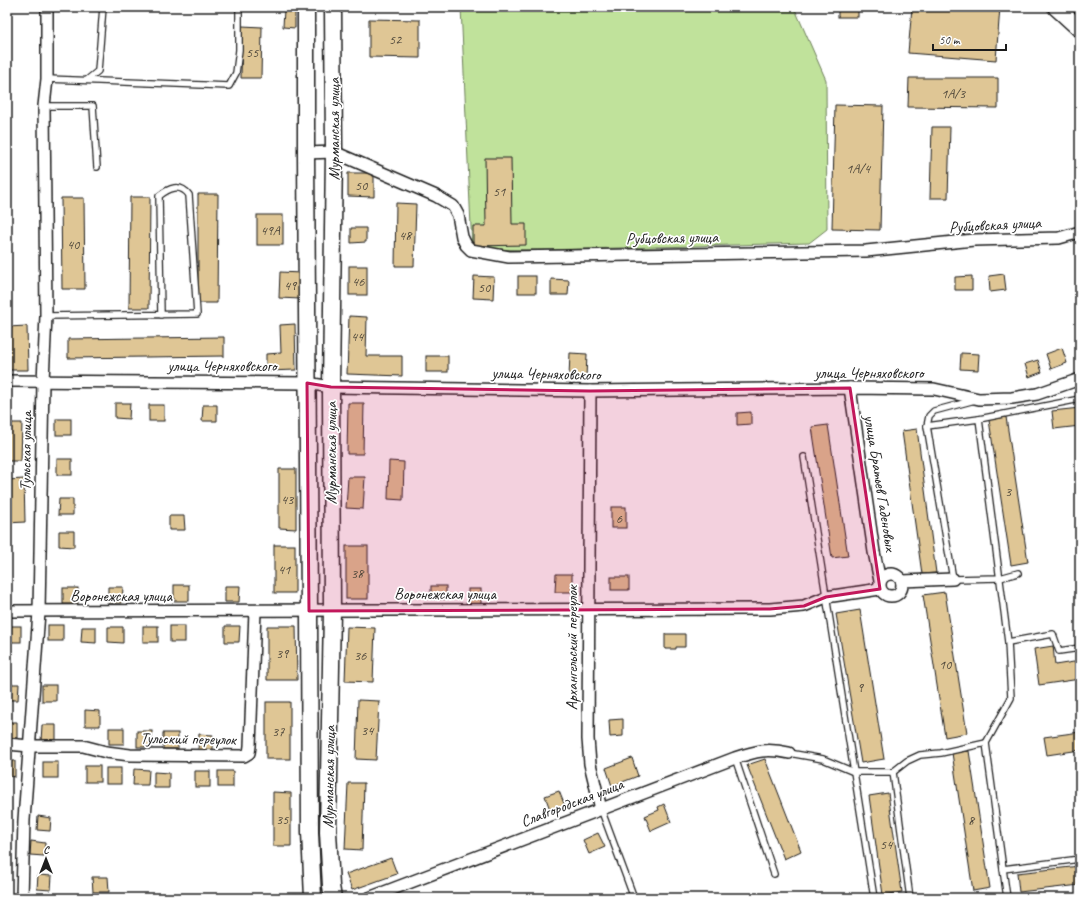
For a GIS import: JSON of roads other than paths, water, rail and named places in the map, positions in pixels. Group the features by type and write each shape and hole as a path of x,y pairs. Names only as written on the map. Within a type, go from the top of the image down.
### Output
{"main road":[{"name":"Мурманская улица","path":"306,7 310,832 313,898"},
{"name":"Мурманская улица","path":"333,7 334,152 330,387 332,610 328,832 333,898"},
{"path":"1056,7 1080,29"}],"street":[{"path":"44,106 47,79 47,7"},
{"name":"Тульская улица","path":"22,898 24,820 39,612 43,381 46,316 44,106"},
{"name":"Рубцовская улица","path":"306,154 334,152 436,196 454,206 458,215 462,237 466,245 471,250 509,256 866,251 974,240 1059,238 1080,232"},
{"name":"улица Черняховского","path":"7,381 307,383 330,387 590,391 850,388 934,389 979,399 1012,398 1037,394 1080,379"},
{"name":"улица Братьев Гаденовых","path":"850,388 880,585"},
{"name":"Архангельский переулок","path":"590,391 588,739 590,764 601,809"},
{"name":"Воронежская улица","path":"7,611 770,609 804,606 826,597 880,585 886,576 893,574 898,576 902,581 900,592 895,596 884,594 880,585"},
{"name":"Воронежская улица","path":"902,581 953,579"},
{"name":"Тульский переулок","path":"7,744 30,746 83,746 106,752 130,754 244,756 249,753 255,611"},
{"name":"Славгородская улица","path":"369,898 735,758 760,750 776,750 789,753"}],"lane":[{"path":"87,80 98,71 103,7"},
{"path":"47,79 229,86 236,73 239,7"},
{"path":"44,106 92,106 97,167"},
{"path":"46,316 161,315 196,314 189,195 185,190 177,188 166,190 159,196 161,315"},
{"path":"953,579 927,426 929,416 934,411 979,399"},
{"path":"927,426 979,419 1080,400"},
{"path":"979,419 1008,642 1011,698 986,743 1007,898"},
{"path":"804,457 874,898"},
{"name":"Воронежская улица","path":"953,579 1000,578 1018,573"},
{"path":"1008,642 1054,634 1059,651 1080,648"},
{"path":"789,753 822,759 854,772 893,772 907,761 920,756 986,743"},
{"path":"735,758 774,874"},
{"path":"893,772 910,898"},
{"name":"Архангельский переулок","path":"601,809 634,898"},
{"path":"1003,869 1080,859"}]}
